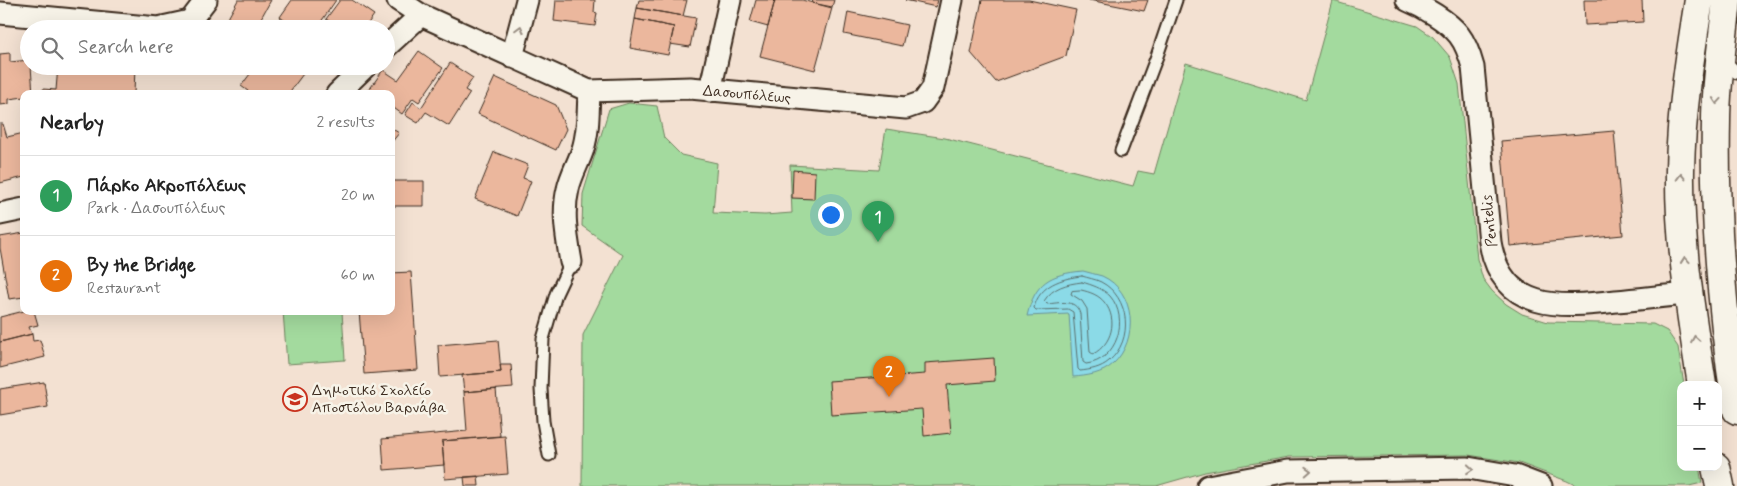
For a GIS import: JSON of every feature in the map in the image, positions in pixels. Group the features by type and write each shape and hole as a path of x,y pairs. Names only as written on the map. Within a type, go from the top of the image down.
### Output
{"main road":[{"path":"1699,0 1687,77 1680,170 1682,226 1688,294 1701,381"},
{"path":"1727,0 1729,65 1716,120 1729,360 1737,410"},
{"path":"1717,471 1720,486"}],"street":[{"path":"191,20 206,0"},
{"name":"Δασουπόλεως","path":"398,0 421,15 589,91 690,88 906,108 923,102 933,88 952,0"},
{"path":"512,57 527,0"},
{"path":"710,91 730,0"},
{"name":"Pentelis","path":"1407,0 1417,4 1458,34 1469,53 1473,67 1490,242 1500,273 1516,290 1534,300 1553,304 1601,303 1688,294"},
{"path":"0,13 74,20"},
{"path":"395,39 421,15"},
{"path":"341,90 357,75"},
{"path":"571,262 566,214 568,189 584,147 588,122 589,91"},
{"path":"0,214 20,210"},
{"path":"1208,486 1288,471 1338,469 1387,478 1468,468 1515,476 1541,486"}],"lane":[{"path":"1121,151 1176,0"},
{"path":"549,455 543,421 541,389 543,338 556,294 571,262"}],"green space":[{"path":"1333,1 1417,26 1433,37 1450,57 1459,84 1477,259 1483,279 1492,291 1506,304 1522,314 1548,322 1653,324 1667,331 1678,347 1683,381 1677,381 1677,471 1700,471 1702,483 1689,486 1577,486 1519,463 1468,455 1289,457 1205,472 1156,486 582,486 583,335 623,255 582,226 583,194 609,109 629,103 657,106 664,138 681,155 717,163 713,213 765,215 792,213 790,165 879,170 886,129 945,138 1133,186 1138,171 1154,174 1186,63 1306,100"},
{"path":"283,315 342,315 345,360 287,364"}],"water":[{"path":"1083,271 1102,276 1113,283 1122,293 1130,317 1130,330 1121,354 1113,364 1099,372 1073,377 1069,314 1027,316 1034,295 1046,282 1071,272"}],"building":[{"path":"238,0 271,0 260,20 227,20"},
{"path":"292,0 336,0 322,20 284,20 280,17"},
{"path":"340,0 352,0 374,15 370,20 326,19"},
{"path":"556,0 595,0 594,12 597,13 595,26 554,21"},
{"path":"639,0 687,0 683,16 637,8"},
{"path":"756,0 775,0 768,27 750,22"},
{"path":"775,0 802,0 832,8 815,70 760,56"},
{"path":"813,0 834,0 832,7 812,3"},
{"path":"905,0 938,0 936,7"},
{"path":"982,0 1029,0 1076,10 1066,56 996,82 971,53"},
{"path":"1089,0 1148,0 1144,11"},
{"path":"1584,0 1642,0 1643,22 1585,25"},
{"path":"637,8 696,18 690,47 670,44 674,27 635,19"},
{"path":"848,12 907,25 902,46 844,34"},
{"path":"635,19 674,27 668,55 630,48"},
{"path":"419,51 443,68 419,102 413,98 402,114 395,109 395,90 369,90 380,75 390,75 398,80"},
{"path":"10,53 10,62 20,61 20,75 32,75 33,90 20,90 20,98 9,99 9,104 0,105 0,54"},
{"path":"450,63 473,78 465,90 470,93 449,126 426,112 418,123 405,115 413,102 421,108"},
{"path":"57,75 135,75 134,90 56,90"},
{"path":"249,75 302,75 291,90 246,90 241,86"},
{"path":"495,77 556,105 566,129 556,150 478,114"},
{"path":"0,124 3,124 7,137 20,134 20,178 0,183"},
{"path":"1614,131 1623,235 1510,246 1501,141"},
{"path":"494,152 528,165 523,178 531,181 517,216 475,199"},
{"path":"793,170 815,172 814,199 792,198"},
{"path":"395,181 424,181 424,206 395,206"},
{"path":"20,234 20,298 9,299 0,248 0,237"},
{"path":"411,272 418,370 364,374 359,315 395,315 395,273"},
{"path":"20,312 20,315 35,315 38,325 29,327 32,334 0,342 0,317"},
{"path":"32,334 33,341 40,340 45,357 0,368 0,342"},
{"path":"498,340 501,372 440,377 438,345"},
{"path":"994,358 995,381 947,385 951,433 924,436 922,409 831,415 829,381 925,374 925,363"},
{"path":"500,365 511,365 513,388 464,392 462,375 501,372"},
{"path":"44,382 48,407 0,415 0,389"},
{"path":"496,389 500,436 442,441 444,465 384,470 382,439 467,431 464,392"},
{"path":"505,436 508,474 445,479 442,441"},
{"path":"478,476 479,486 465,486 464,477"}],"place":[{"name":"Πάρκο Ακροπόλεως","path":"878,242"},
{"name":"By the Bridge","path":"889,397"},
{"name":"Δημοτικό Σχολείο Αποστόλου Βαρνάβα","path":"295,399"}]}
